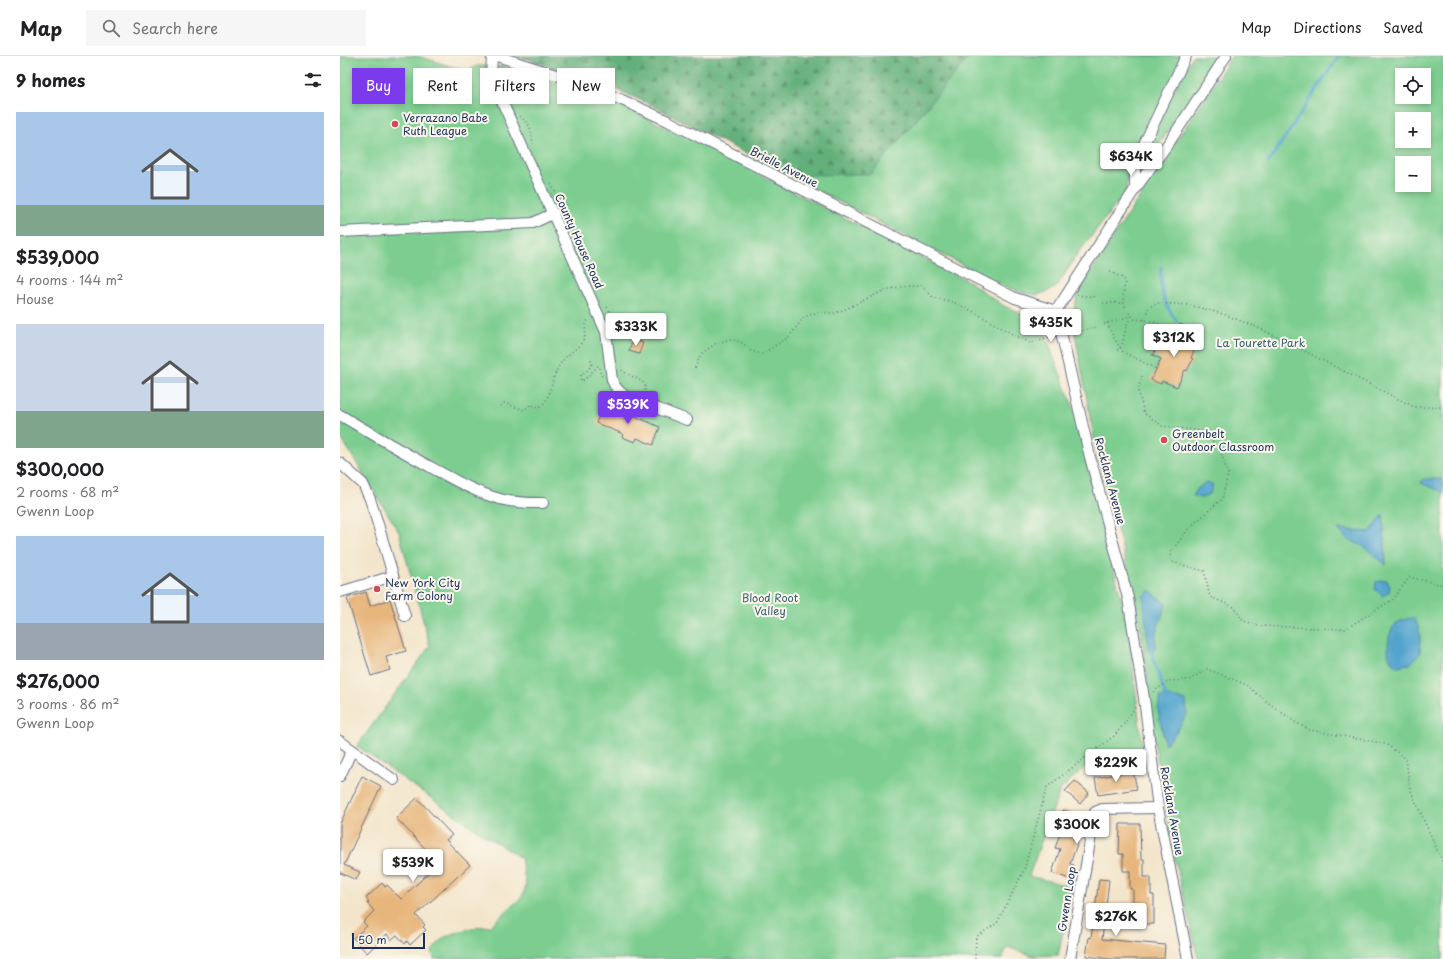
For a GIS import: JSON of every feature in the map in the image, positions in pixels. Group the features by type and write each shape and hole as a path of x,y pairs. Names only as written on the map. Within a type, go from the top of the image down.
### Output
{"street":[{"name":"County House Road","path":"492,56 491,77 554,213 606,332 614,385 618,391 625,396 687,420"},
{"name":"Brielle Avenue","path":"497,56 578,82 635,106 723,149 1015,298 1056,311"},
{"path":"1135,189 1135,163 1186,56"},
{"path":"1056,311 1135,189 1170,141 1226,56"},
{"path":"340,232 533,223 554,213"},
{"name":"Rockland Avenue","path":"1056,311 1090,456 1128,598 1139,662 1158,808 1188,959"},
{"path":"340,415 391,446 459,483 479,492 501,500 524,503 543,503"},
{"path":"340,463 363,484 370,499 405,616"},
{"path":"340,592 393,576"},
{"path":"340,741 394,780"},
{"path":"340,776 352,750"},
{"name":"Gwenn Loop","path":"1070,959 1095,812 1102,809 1158,808"}],"path":[{"path":"1110,272 1125,280 1123,297 1126,308"},
{"path":"694,368 701,354 715,344 730,339 743,343 751,351 762,354 789,337 804,317 818,312 835,313 885,290 904,286 922,286 933,297 955,303 968,309 1031,343 1049,337 1047,326"},
{"path":"1078,295 1096,297"},
{"path":"1103,303 1124,303"},
{"path":"1144,320 1149,307 1154,304 1169,303 1198,306 1259,328 1414,407 1443,406"},
{"path":"1129,314 1134,319 1160,323 1171,329 1163,346 1158,343 1152,355 1160,359 1154,372"},
{"path":"501,406 504,404 524,410 530,405 539,407 545,403 556,370 565,358 583,340 587,321 592,317"},
{"path":"1104,324 1131,317"},
{"path":"1117,350 1120,348 1127,323 1131,317"},
{"path":"1108,323 1120,348 1127,355 1155,368"},
{"path":"1075,332 1097,327"},
{"path":"591,360 592,364 581,375 581,381 584,380 598,366 600,367 600,374 604,376"},
{"path":"620,368 625,373 643,382 646,387 645,392"},
{"path":"1142,376 1138,390 1144,413 1162,426 1204,431 1220,450 1228,474 1222,499 1189,528 1170,553 1172,562 1204,571 1210,597 1234,607 1243,620 1262,626 1345,629 1392,600 1410,577 1443,585"},
{"path":"1149,694 1169,681 1189,680 1207,669 1247,685 1295,722 1310,730 1386,744 1406,759 1410,789 1443,864"},
{"path":"975,959 976,937 997,923 1024,870 1046,787 1114,736 1124,724 1138,702"}],"green space":[{"name":"Blood Root Valley","path":"340,56 417,56 457,68 413,68 413,104 472,104 472,68 477,66 515,68 480,68 480,104 549,104 549,80 557,82 557,104 615,104 615,102 686,137 970,282 1004,306 1037,321 1042,327 1074,409 1128,627 1144,760 1096,757 1060,790 1029,876 1073,887 1058,955 1034,956 1007,947 1002,959 434,959 432,951 443,938 471,928 490,926 522,897 526,886 521,858 478,831 357,746 430,646 399,532 340,436"},
{"path":"518,56 1183,56 1128,170 1126,190 1078,253 1056,287 1037,295 1024,293 1002,285 651,105 615,89 615,68 557,69"},
{"path":"970,56 1183,56 1128,170 1126,190 1078,253 1056,287 1037,295 1024,293 1002,285 805,184 810,175 871,174"},
{"path":"1193,56 1219,56 1152,155 1143,165 1140,158"},
{"name":"La Tourette Park","path":"1232,56 1443,56 1443,959 1198,959 1174,855 1155,746 1143,645 1134,593 1097,454 1075,334 1074,310 1077,296 1102,254"}],"water":[{"path":"1423,479 1443,479 1443,492 1421,483"},
{"path":"1205,483 1213,485 1210,494 1202,498 1193,496 1195,491"},
{"path":"1383,515 1386,565 1363,546 1347,539 1338,529 1370,532"},
{"path":"1387,580 1390,587 1389,592 1382,596 1375,589 1376,582"},
{"path":"1150,590 1166,604 1156,633 1155,647 1152,654 1149,650 1143,596"},
{"path":"1413,618 1419,630 1420,654 1410,664 1397,666 1391,661 1388,651 1388,641 1391,632 1395,625 1399,622"},
{"path":"1170,696 1186,701 1187,714 1175,734 1165,744 1158,710 1160,697"}],"building":[{"path":"1180,324 1190,329 1185,338 1193,342 1195,348 1191,358 1193,359 1187,371 1185,370 1177,387 1162,381 1161,384 1151,380 1161,359 1153,355 1158,344 1164,346 1168,336 1173,339"},
{"path":"633,339 643,343 639,354 629,351"},
{"path":"603,405 630,414 660,427 653,445 637,438 635,442 622,437 623,434 596,423"},
{"path":"366,592 370,606 390,599 406,651 386,657 390,670 371,676 347,598"},
{"path":"1133,771 1137,789 1098,795 1095,778"},
{"path":"362,776 381,786 344,865 360,872 356,880 341,873 340,874 340,824"},
{"path":"1075,781 1089,793 1080,804 1065,791"},
{"path":"417,798 452,835 446,840 470,865 416,915 425,925 423,927 426,930 410,945 407,941 405,944 397,935 391,940 387,934 367,953 353,938 367,926 363,922 374,911 367,903 369,902 366,898 382,883 385,887 387,885 401,899 439,863 396,818"},
{"path":"1063,810 1081,816 1073,839 1078,841 1070,864 1074,865 1070,879 1052,873 1060,849 1055,848 1063,825 1059,823"},
{"path":"1120,824 1140,824 1141,859 1144,859 1144,877 1151,877 1151,895 1154,895 1154,924 1133,924 1133,889 1130,889 1130,871 1123,871 1123,854 1119,854"},
{"path":"1099,879 1109,880 1102,939 1165,945 1164,959 1109,959 1086,956 1089,937 1091,938"}],"waterway":[{"path":"1268,163 1339,56"},
{"path":"1161,267 1163,296 1168,309 1177,321"},
{"path":"1152,654 1166,697"}],"place":[{"name":"Verrazano Babe Ruth League","path":"395,124"},
{"name":"Greenbelt Outdoor Classroom","path":"1164,440"},
{"name":"New York City Farm Colony","path":"377,589"}]}
